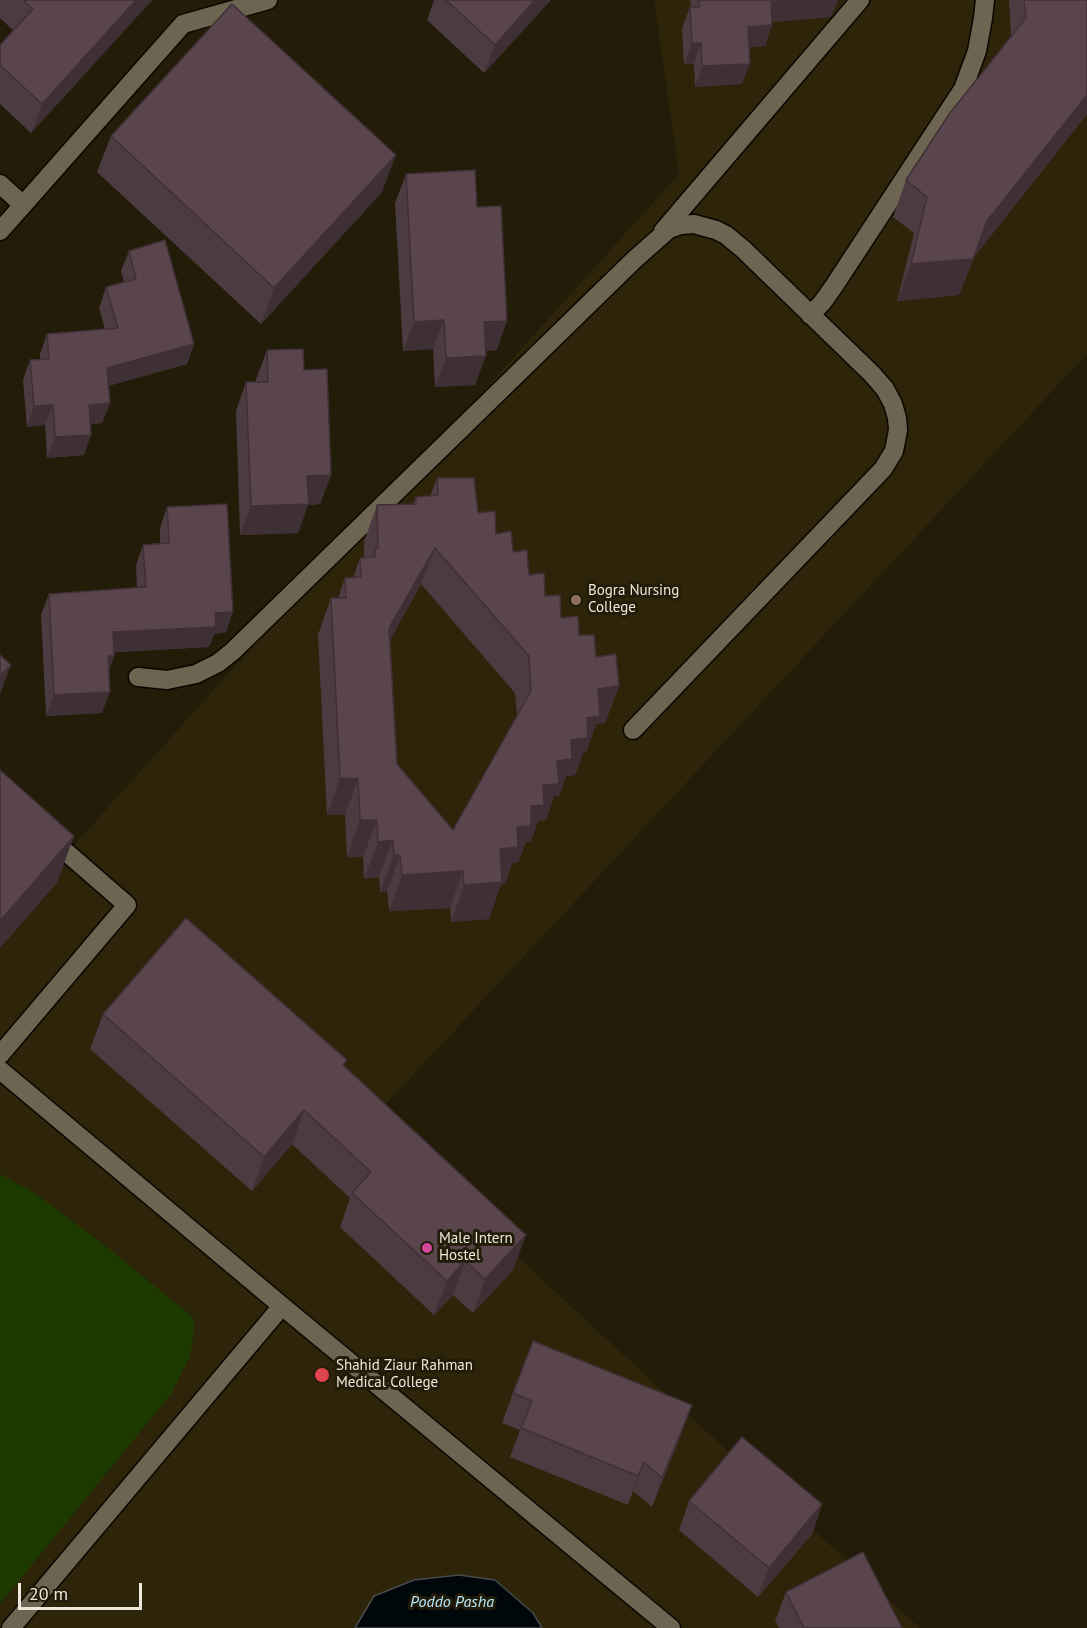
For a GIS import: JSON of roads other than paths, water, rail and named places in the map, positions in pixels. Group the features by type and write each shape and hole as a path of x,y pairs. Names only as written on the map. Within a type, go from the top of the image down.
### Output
{"lane":[{"path":"0,231 183,24 268,0"},
{"path":"138,677 168,680 195,674 218,663 233,651 656,239 860,0"},
{"path":"810,315 834,286 963,88 977,51 985,0"},
{"path":"0,184 22,204"},
{"path":"633,730 884,469 894,451 898,430 893,404 885,389 872,374 726,235 706,226 694,224 669,229 656,239"},
{"path":"0,1054 127,905 36,827"},
{"path":"0,1070 671,1628"},
{"path":"11,1628 282,1306"}],"water":[{"name":"Poddo Pasha","path":"459,1575 495,1580 533,1613 542,1628 355,1628 374,1596 414,1580"}],"place":[{"name":"Bogra Nursing College","path":"576,600"},
{"name":"Male Intern Hostel","path":"427,1248"},
{"name":"Shahid Ziaur Rahman Medical College","path":"322,1375"}]}
